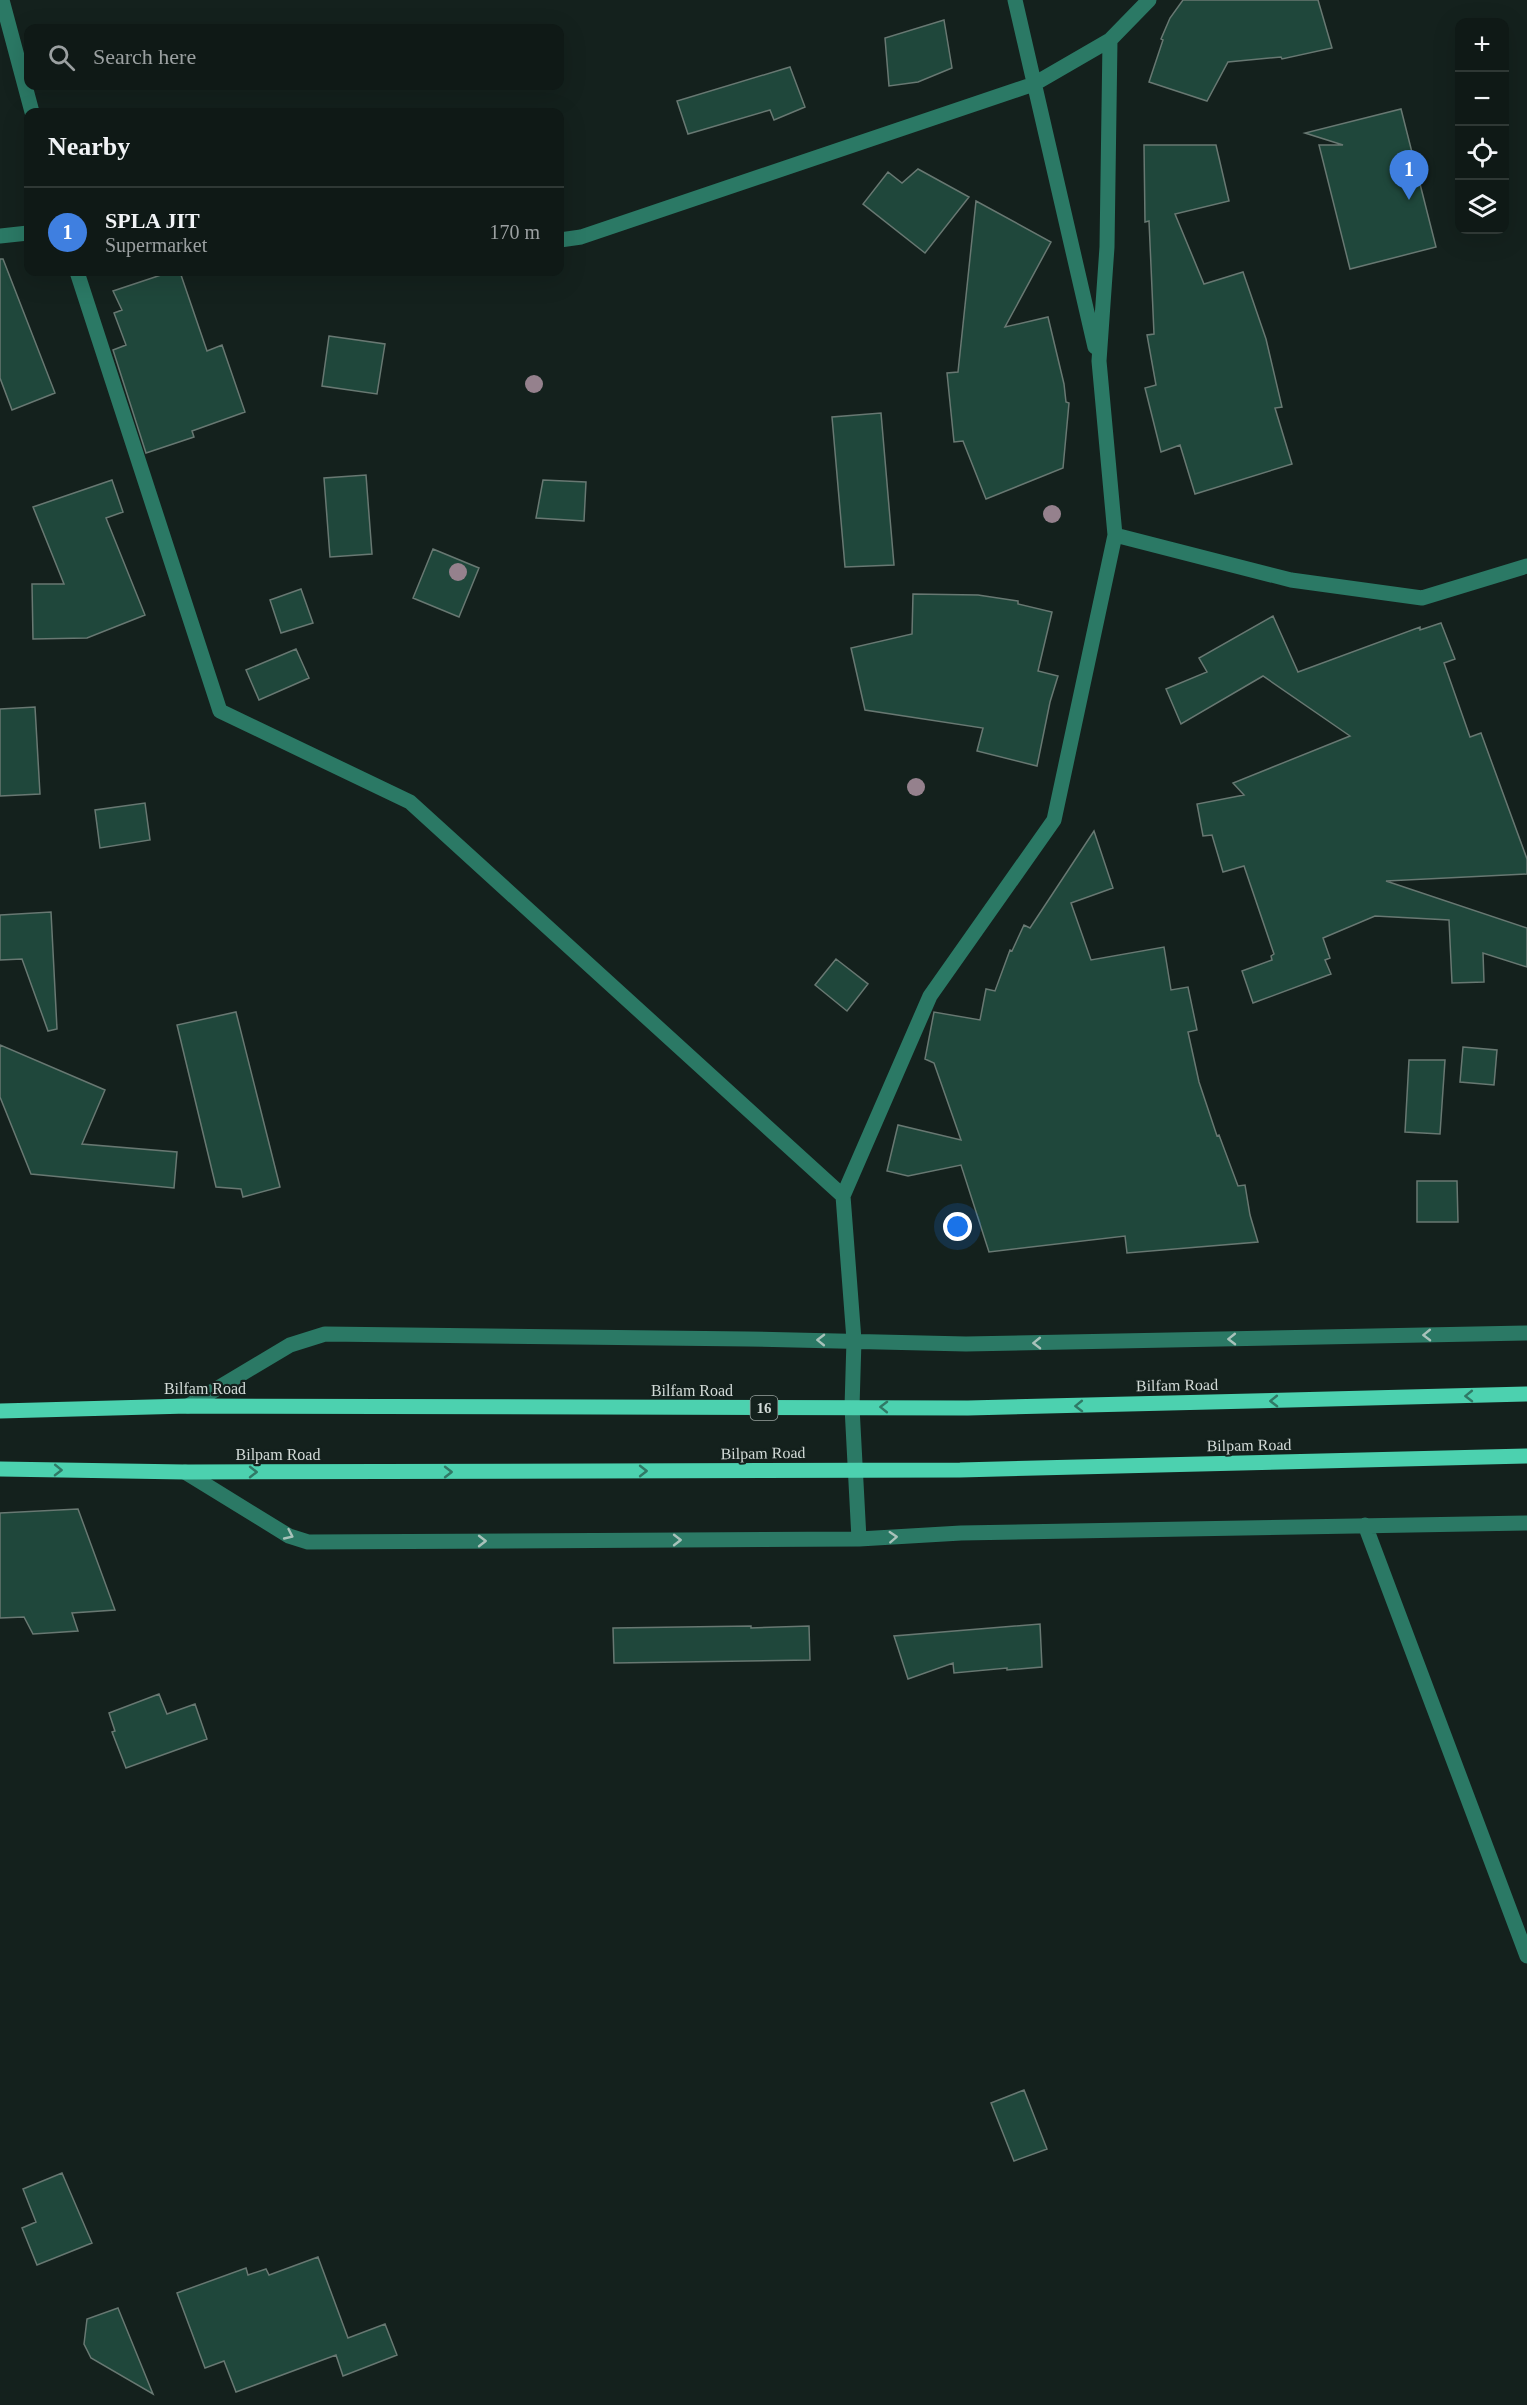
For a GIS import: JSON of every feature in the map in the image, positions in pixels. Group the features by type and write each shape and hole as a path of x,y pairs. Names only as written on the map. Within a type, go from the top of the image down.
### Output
{"main road":[{"name":"Bilfam Road","path":"0,1411 188,1406 968,1408 1527,1394"},
{"name":"Bilpam Road","path":"0,1469 185,1472 960,1470 1527,1456"}],"street":[{"path":"2,0 24,82"},
{"path":"859,1539 852,1407 854,1340 843,1196 930,996 1054,820 1115,535 1098,361 1015,0"},
{"path":"564,239 581,237 1034,84 1110,40 1149,0"},
{"path":"1098,361 1107,247 1110,40"},
{"path":"26,90 31,108"},
{"path":"0,236 24,233"},
{"path":"78,276 220,711 410,802 843,1196"},
{"path":"1115,535 1291,580 1422,598 1527,566"},
{"path":"188,1406 290,1345 325,1334 854,1340 966,1344 1527,1333"},
{"path":"185,1472 289,1536 308,1542 859,1539 962,1533 1527,1522"},
{"path":"1365,1525 1527,1956"}],"building":[{"path":"1183,0 1318,0 1332,48 1282,59 1281,57 1228,62 1207,101 1149,82 1163,40 1161,39 1170,18"},
{"path":"944,20 952,68 918,82 889,86 885,38"},
{"path":"790,67 805,107 774,120 770,110 688,134 677,101"},
{"path":"1401,109 1436,247 1350,269 1319,145 1343,145 1305,133"},
{"path":"1144,145 1216,145 1229,201 1175,214 1204,284 1243,272 1266,339 1282,407 1275,408 1292,464 1195,494 1180,445 1161,452 1145,388 1156,385 1147,335 1154,334 1149,221 1145,222"},
{"path":"918,169 969,197 925,253 863,204 888,172 902,183"},
{"path":"976,201 1051,242 1005,327 1048,317 1066,402 1069,403 1063,468 986,499 963,441 954,442 947,373 958,372"},
{"path":"0,259 3,259 55,393 12,410 0,378"},
{"path":"158,276 181,276 207,351 222,345 245,412 192,431 194,437 146,453 113,350 126,345 114,313 122,310 113,291"},
{"path":"329,336 385,344 377,394 322,386"},
{"path":"881,413 894,565 845,567 832,417"},
{"path":"366,475 372,554 330,557 324,478"},
{"path":"112,480 123,512 106,518 145,615 87,638 33,639 32,584 64,584 33,507"},
{"path":"543,480 586,482 584,521 536,518"},
{"path":"433,549 479,568 459,617 413,598"},
{"path":"301,589 313,623 281,633 270,600"},
{"path":"913,594 978,595 1018,601 1018,604 1052,612 1038,671 1058,676 1050,702 1037,766 977,751 983,728 865,710 851,648 912,634"},
{"path":"1273,616 1298,672 1420,627 1420,630 1441,623 1455,659 1444,663 1470,737 1481,733 1527,859 1527,874 1386,881 1527,928 1527,967 1483,953 1484,982 1452,983 1449,920 1375,916 1323,938 1330,958 1325,960 1331,974 1253,1003 1242,971 1272,960 1271,956 1274,954 1244,866 1223,872 1212,835 1203,836 1197,804 1244,795 1233,783 1350,736 1263,676 1181,724 1166,689 1207,672 1199,658"},
{"path":"296,649 309,678 259,700 246,670"},
{"path":"35,707 40,794 0,796 0,709"},
{"path":"145,803 150,840 100,848 95,810"},
{"path":"1094,831 1113,888 1071,903 1091,960 1164,947 1171,990 1188,987 1197,1030 1188,1032 1199,1082 1217,1136 1219,1135 1238,1186 1245,1185 1258,1242 1127,1253 1125,1236 989,1252 961,1165 908,1176 887,1171 898,1125 961,1140 934,1063 925,1059 934,1012 980,1020 986,989 995,991 1010,950 1012,951 1024,925 1030,928"},
{"path":"51,912 57,1029 48,1031 22,959 0,960 0,915"},
{"path":"836,959 868,984 847,1011 815,985"},
{"path":"236,1012 280,1187 243,1197 241,1189 216,1187 177,1025"},
{"path":"0,1045 105,1090 82,1144 177,1152 174,1188 31,1174 0,1097"},
{"path":"1463,1047 1497,1050 1494,1085 1460,1082"},
{"path":"1409,1060 1445,1060 1440,1134 1405,1132"},
{"path":"1417,1181 1457,1181 1458,1222 1417,1222"},
{"path":"78,1509 115,1610 72,1613 78,1631 33,1634 24,1617 0,1618 0,1513"},
{"path":"1040,1624 1042,1667 954,1673 953,1663 908,1679 894,1636"},
{"path":"751,1626 751,1628 809,1626 810,1660 614,1663 613,1628"},
{"path":"159,1694 167,1714 195,1704 207,1739 126,1768 112,1732 115,1731 109,1713"},
{"path":"1024,2090 1047,2149 1014,2161 991,2103"},
{"path":"62,2173 92,2243 37,2265 22,2228 36,2222 23,2189"},
{"path":"318,2257 348,2338 385,2324 397,2355 343,2376 336,2355 236,2392 224,2361 205,2368 177,2293 246,2268 248,2275 266,2269 269,2275"},
{"path":"118,2308 153,2394 91,2358 84,2344 87,2319"}],"place":[{"name":"SPLA JIT","path":"1409,200"}]}
